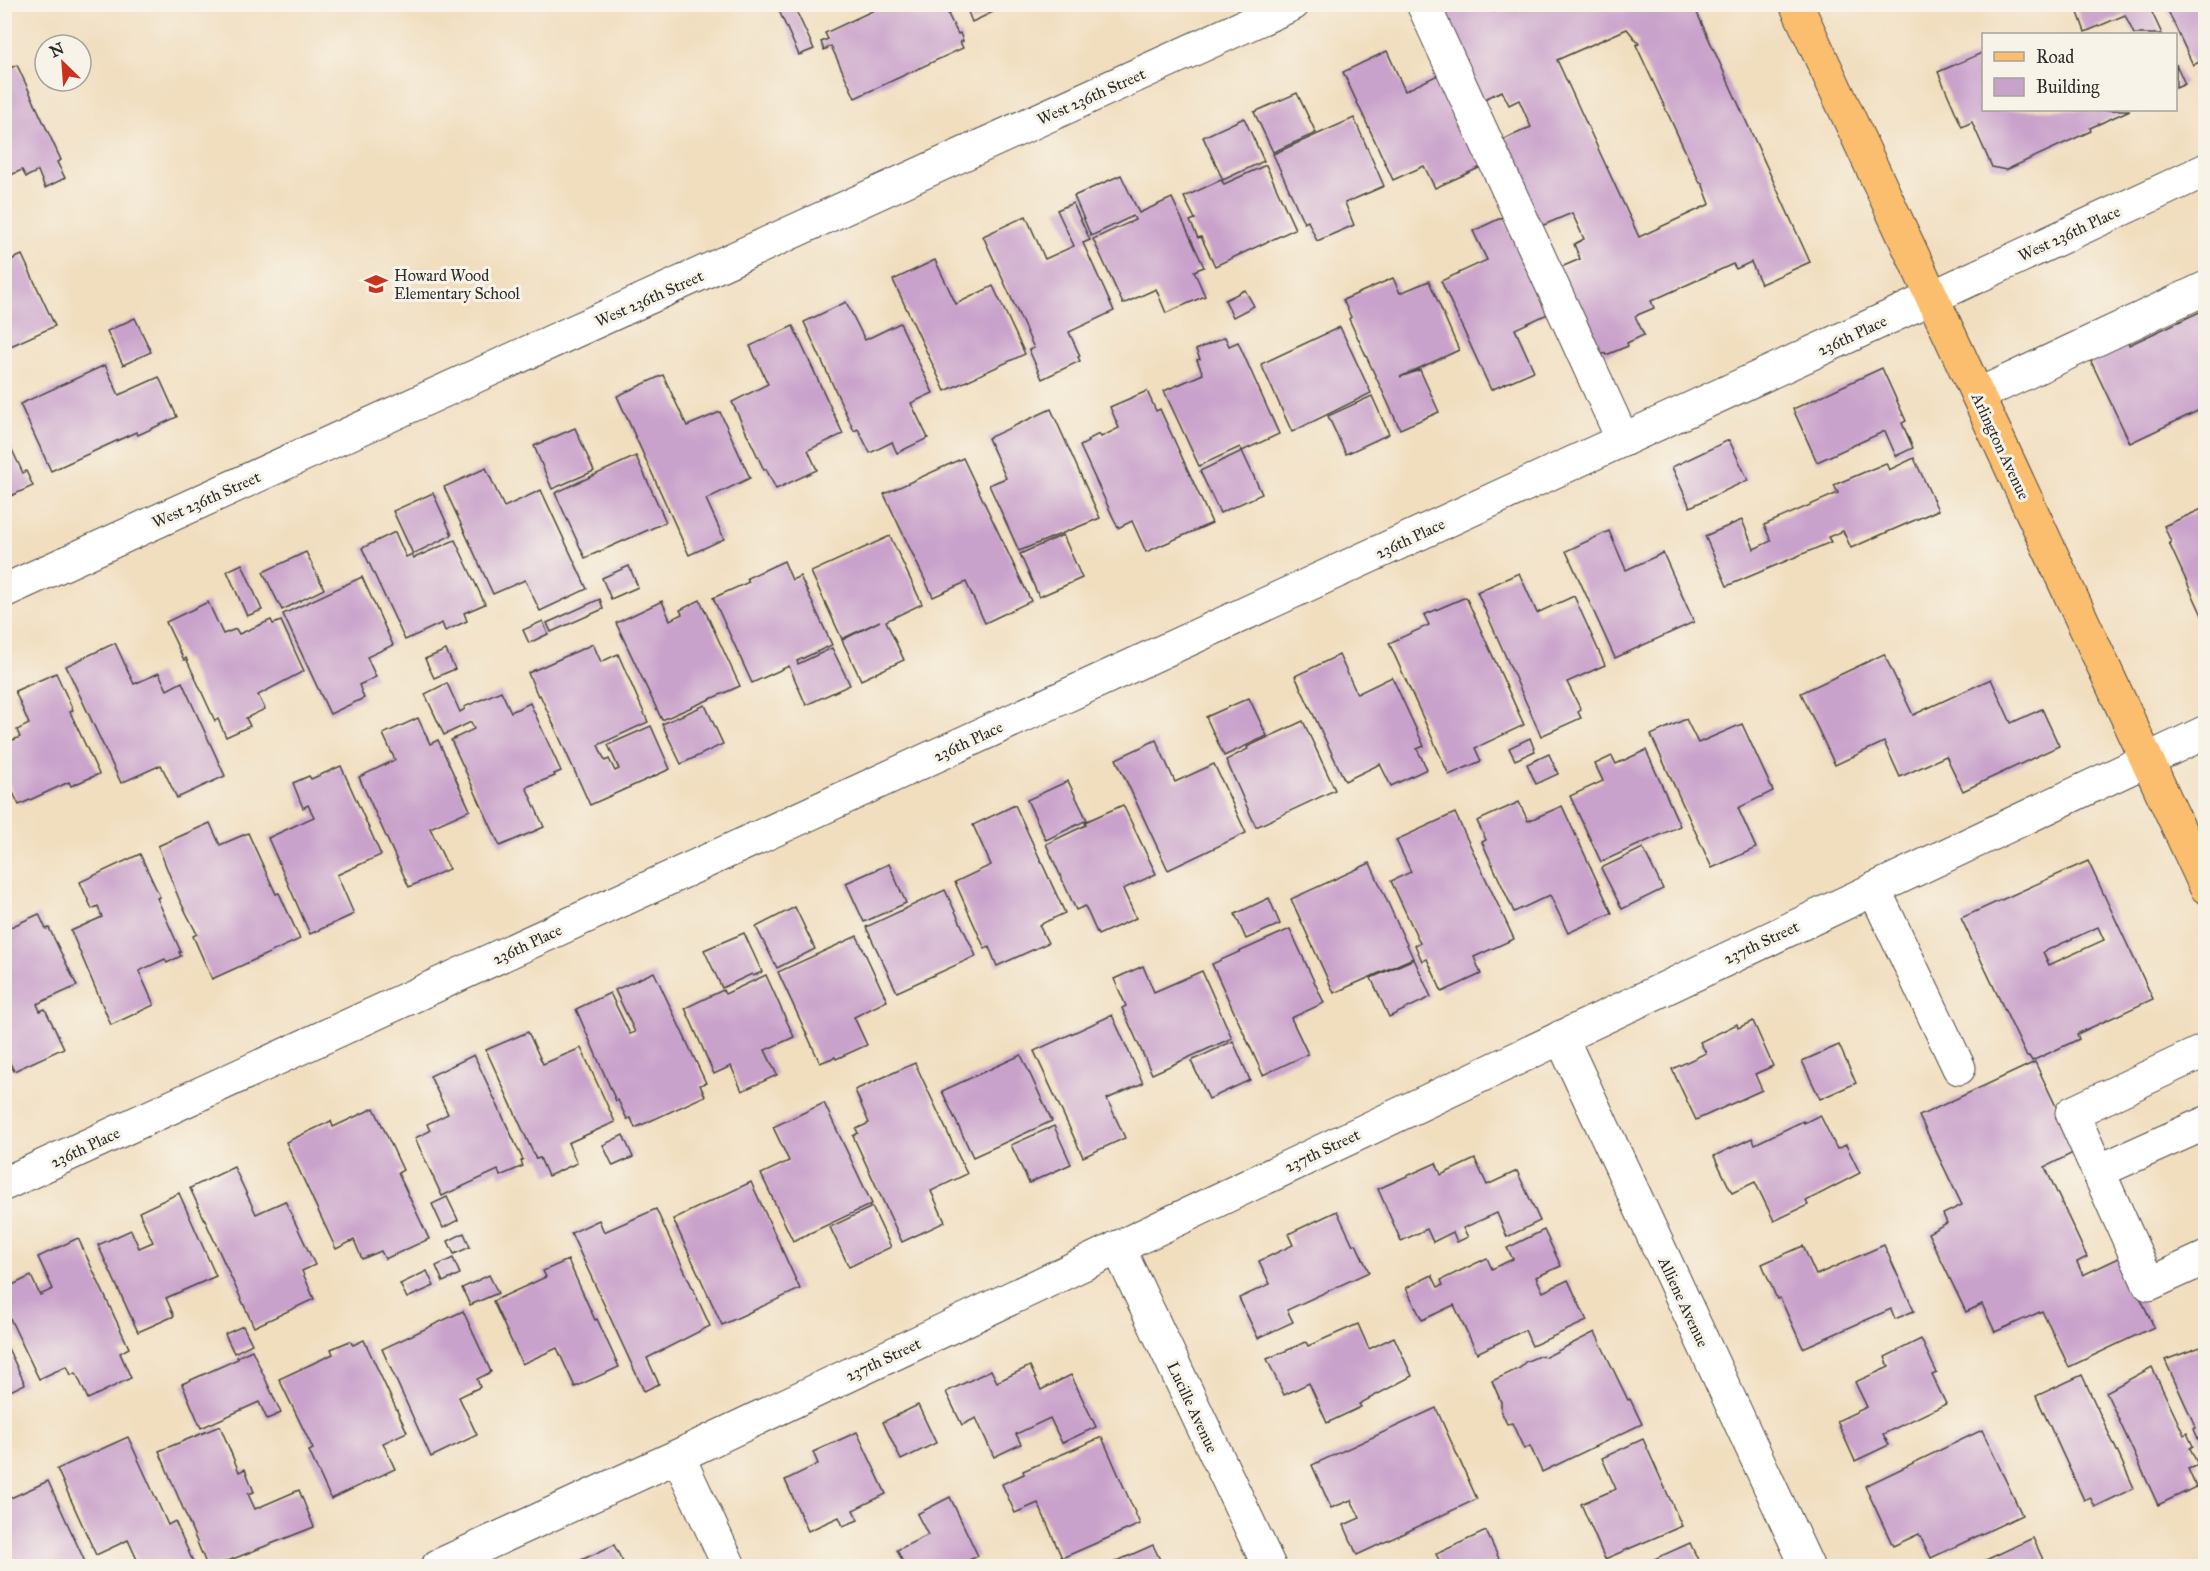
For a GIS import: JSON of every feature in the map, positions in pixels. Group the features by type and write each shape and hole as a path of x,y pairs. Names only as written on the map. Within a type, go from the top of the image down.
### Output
{"main road":[{"name":"Arlington Avenue","path":"1796,4 2205,887"}],"street":[{"name":"West 236th Street","path":"4,591 1293,4"},
{"path":"1424,4 1623,440"},
{"name":"West 236th Place","path":"1932,297 2205,170"},
{"path":"1978,395 2205,288"},
{"name":"236th Place","path":"4,1184 1932,297"},
{"name":"237th Street","path":"438,1566 678,1456 2205,732"},
{"path":"1874,889 1959,1068"},
{"name":"Alliene Avenue","path":"1561,1037 1807,1566"},
{"path":"2205,1050 2072,1113 2150,1284 2205,1258"},
{"path":"2099,1171 2205,1123"},
{"name":"Lucille Avenue","path":"1118,1247 1269,1566"},
{"path":"678,1456 729,1566"}],"building":[{"path":"776,4 793,4 814,49 799,55"},
{"path":"887,4 944,4 945,8 948,7 950,13 948,14 958,34 960,33 963,48 855,98 831,46 824,50 821,42 828,39 825,33"},
{"path":"965,4 1005,4 1006,6 972,22"},
{"path":"1458,4 1490,4 1494,12 1510,4 1513,4 1515,11 1529,4 1693,4 1810,262 1761,284 1751,262 1736,269 1733,264 1651,301 1654,308 1635,316 1644,335 1627,343 1628,346 1599,356 1559,268 1580,259 1574,244 1584,239 1572,213 1539,227 1500,141 1531,127 1519,100 1509,105 1502,91 1480,101 1440,12","holes":["1627,29 1639,44 1636,45 1710,204 1639,237 1557,60"]},
{"path":"2075,4 2148,4 2162,33 2134,33 2125,15 2085,32"},
{"path":"2165,4 2206,4 2206,59 2193,65"},
{"path":"1387,51 1405,91 1442,73 1481,167 1435,188 1424,166 1393,180 1343,72"},
{"path":"1982,53 1982,111 2128,111 2090,128 2091,131 2006,170 1992,167 1972,122 1962,127 1938,72"},
{"path":"4,57 10,68 17,65 61,160 57,162 65,178 45,188 38,171 26,177 22,170 4,178"},
{"path":"2177,66 2185,84 2177,88"},
{"path":"1297,93 1316,133 1273,152 1254,112"},
{"path":"1244,118 1264,161 1223,180 1203,137"},
{"path":"1354,118 1384,186 1345,203 1354,225 1317,241 1308,221 1304,223 1273,154"},
{"path":"1266,165 1295,229 1215,266 1201,237 1198,238 1190,221 1195,219 1184,197 1221,180 1224,184"},
{"path":"1121,175 1139,213 1172,198 1204,267 1194,271 1205,296 1166,313 1156,289 1123,304 1093,239 1135,220 1133,216 1091,236 1074,196"},
{"path":"1073,203 1090,240 1083,243 1114,311 1069,332 1080,361 1042,379 1029,350 1034,348 983,236 1026,216 1045,259 1074,246 1057,210"},
{"path":"1503,217 1552,312 1515,329 1534,371 1491,390 1441,281 1487,260 1473,231"},
{"path":"22,255 55,326 4,349 4,263"},
{"path":"935,260 956,304 993,286 1025,354 945,391 893,280"},
{"path":"1393,278 1400,293 1429,281 1459,350 1400,377 1420,370 1439,412 1400,429 1349,319 1351,317 1343,300"},
{"path":"1245,290 1254,306 1233,317 1225,300"},
{"path":"846,302 865,340 900,323 933,393 911,403 928,438 897,453 892,442 870,453 858,429 854,431 804,322"},
{"path":"2206,309 2206,407 2130,443 2088,355 2126,338 2129,345"},
{"path":"135,318 151,352 123,365 107,331"},
{"path":"793,326 843,434 808,450 817,470 776,489 766,469 764,470 732,402 768,384 750,346"},
{"path":"1340,327 1371,393 1292,432 1261,364"},
{"path":"1225,337 1229,346 1238,342 1279,434 1242,451 1240,447 1199,466 1164,391 1203,374 1197,360 1200,359 1196,350"},
{"path":"105,365 119,395 159,377 177,417 138,435 136,432 51,471 20,404"},
{"path":"1882,368 1906,421 1902,423 1913,448 1896,456 1885,431 1817,462 1793,409"},
{"path":"663,375 687,426 720,412 750,478 706,499 724,539 689,555 617,396"},
{"path":"1147,391 1156,411 1160,409 1212,523 1146,552 1132,521 1118,528 1080,446 1099,434 1101,437 1119,428 1110,407"},
{"path":"1372,396 1389,434 1346,454 1328,416"},
{"path":"1051,409 1100,518 1019,551 989,485 1006,478 988,438"},
{"path":"575,428 594,471 552,489 534,446"},
{"path":"4,433 23,473 26,471 33,486 4,499"},
{"path":"1729,440 1748,480 1690,507 1672,467"},
{"path":"1242,451 1262,494 1220,513 1200,471"},
{"path":"636,456 666,522 585,558 555,493"},
{"path":"963,458 1031,601 985,623 966,582 933,597 884,494"},
{"path":"1914,458 1938,510 1851,548 1843,531 1828,537 1831,542 1727,586 1705,536 1742,520 1754,549 1771,541 1764,525 1838,493 1834,485 1886,463 1889,470"},
{"path":"486,468 504,507 541,490 587,589 540,611 525,580 493,594 444,487"},
{"path":"433,493 452,535 413,554 393,511"},
{"path":"2202,509 2206,517 2206,624 2169,543 2171,542 2164,526"},
{"path":"1609,531 1626,570 1663,553 1694,622 1615,658 1566,551"},
{"path":"395,532 406,557 412,554 414,558 455,540 485,604 464,613 467,621 445,631 442,623 405,640 362,548"},
{"path":"1063,535 1082,578 1039,597 1020,554"},
{"path":"890,536 922,604 886,621 904,660 861,680 842,640 880,621 842,639 811,572"},
{"path":"306,552 324,589 282,610 263,572"},
{"path":"784,561 792,580 800,576 832,645 797,661 798,664 832,648 850,685 806,705 789,666 752,683 713,598 749,582 747,578"},
{"path":"242,564 262,610 247,616 227,571"},
{"path":"629,566 638,587 611,599 602,578"},
{"path":"1519,573 1537,613 1574,596 1605,665 1567,682 1581,710 1578,712 1581,718 1541,736 1477,592"},
{"path":"362,577 393,645 367,657 376,677 359,685 364,698 330,714 283,614"},
{"path":"1466,597 1524,725 1475,748 1481,761 1449,775 1389,643 1429,625 1424,615"},
{"path":"600,599 603,609 551,632 547,623"},
{"path":"700,600 740,686 662,720 616,623 662,601 670,620 682,614 680,610"},
{"path":"208,602 223,634 236,629 239,634 271,620 273,624 281,621 304,671 258,695 265,709 246,718 250,726 226,737 218,719 215,721 186,658 184,660 166,622"},
{"path":"543,621 548,634 529,643 523,630"},
{"path":"115,643 134,684 159,673 167,690 182,682 225,776 177,798 161,765 121,783 66,666"},
{"path":"593,644 601,662 618,654 648,722 598,745 605,761 609,759 615,771 619,769 608,745 651,726 670,769 590,805 528,673"},
{"path":"446,650 455,669 434,678 425,659"},
{"path":"1884,654 1913,715 1991,679 2011,723 2042,709 2059,746 1963,791 1946,756 1900,777 1884,742 1835,765 1801,693"},
{"path":"1339,655 1357,694 1392,677 1424,746 1417,749 1427,769 1391,786 1380,764 1345,781 1295,676"},
{"path":"56,673 73,710 70,712 99,774 71,786 69,782 19,805 4,774 4,744 20,737 17,730 29,724 15,691"},
{"path":"447,683 460,712 465,709 464,707 501,691 511,712 530,703 561,771 554,774 555,776 526,787 544,827 500,846 451,740 474,729 471,722 444,735 425,694"},
{"path":"1249,698 1267,736 1224,756 1206,717"},
{"path":"705,705 723,744 681,764 662,724"},
{"path":"418,718 430,744 438,740 470,810 430,828 449,869 409,887 359,777 395,760 383,734"},
{"path":"1686,719 1698,743 1742,724 1773,791 1738,808 1756,848 1712,868 1651,735"},
{"path":"1303,721 1335,790 1256,827 1226,760 1248,749 1247,747"},
{"path":"1530,738 1535,751 1515,760 1509,748"},
{"path":"1156,740 1175,782 1214,764 1246,833 1168,870 1116,759"},
{"path":"1646,750 1680,826 1601,862 1570,796 1603,781 1595,764 1612,756 1616,764"},
{"path":"1549,754 1558,774 1536,784 1527,764"},
{"path":"341,766 381,855 337,875 354,914 310,934 268,838 314,817 308,805 303,808 293,783 309,776 311,779"},
{"path":"1068,781 1087,820 1046,840 1027,800"},
{"path":"1519,802 1528,821 1562,806 1612,913 1568,933 1550,895 1514,912 1482,842 1486,840 1477,821"},
{"path":"1015,805 1065,913 1039,925 1048,943 997,966 989,947 985,949 955,882 991,865 973,825"},
{"path":"1123,805 1156,874 1123,889 1136,918 1098,935 1085,906 1076,910 1046,844 1086,825 1085,822"},
{"path":"1455,813 1514,939 1474,957 1481,974 1442,992 1427,959 1422,961 1415,945 1420,943 1391,881 1411,872 1396,840"},
{"path":"210,823 220,845 248,833 300,939 212,979 193,936 197,934 179,899 158,846"},
{"path":"1643,848 1663,889 1622,909 1601,868"},
{"path":"140,854 160,897 157,898 181,956 167,963 165,959 139,971 154,1005 111,1025 71,931 102,917 98,906 92,909 80,882"},
{"path":"2088,861 2153,999 2077,1034 2079,1039 2032,1061 2029,1056 2027,1057 1961,918","holes":["2098,927 2104,940 2049,965 2043,952"]},
{"path":"1370,863 1413,958 1334,993 1291,899"},
{"path":"889,864 906,903 864,922 846,883"},
{"path":"945,890 976,956 897,992 866,927"},
{"path":"1269,898 1280,924 1246,939 1235,914"},
{"path":"795,907 815,949 777,968 756,927"},
{"path":"39,914 46,929 49,928 77,986 37,1004 40,1011 45,1009 64,1048 14,1071 4,1051 4,949 6,949 4,930"},
{"path":"1290,929 1324,1003 1291,1018 1308,1054 1263,1075 1212,964"},
{"path":"744,933 762,972 753,976 752,974 722,988 704,950"},
{"path":"857,936 887,1001 854,1017 867,1045 836,1059 835,1057 820,1063 778,972"},
{"path":"1414,959 1431,997 1389,1017 1371,978"},
{"path":"1143,966 1154,992 1202,971 1232,1038 1152,1074 1122,1008 1126,1006 1114,979"},
{"path":"654,972 706,1083 700,1085 705,1096 635,1128 631,1118 627,1119 618,1100 616,1101 576,1009 610,993 630,1034 635,1032 615,990"},
{"path":"766,975 794,1037 765,1050 777,1075 742,1091 731,1066 714,1074 685,1008 723,990 725,994"},
{"path":"1112,1015 1143,1083 1107,1099 1125,1138 1083,1157 1034,1051"},
{"path":"1753,1021 1773,1066 1755,1074 1762,1090 1696,1120 1672,1069 1706,1053 1700,1042 1737,1024 1738,1028"},
{"path":"528,1032 543,1064 581,1048 615,1122 568,1143 577,1163 548,1176 540,1158 536,1159 486,1050"},
{"path":"1233,1041 1250,1080 1209,1099 1191,1061"},
{"path":"1839,1045 1856,1083 1820,1099 1802,1061"},
{"path":"474,1055 523,1160 521,1161 523,1166 500,1176 498,1170 442,1196 415,1138 430,1131 427,1124 448,1114 430,1076"},
{"path":"1021,1055 1052,1121 973,1157 942,1091"},
{"path":"2035,1062 2077,1151 2045,1167 2087,1257 2077,1262 2083,1275 2121,1257 2154,1327 2069,1367 2042,1311 1995,1332 1982,1304 1966,1312 1928,1233 1947,1223 1943,1214 1962,1205 1919,1116"},
{"path":"915,1063 967,1174 931,1191 945,1222 902,1242 853,1136 858,1133 856,1129 869,1123 855,1090"},
{"path":"824,1103 872,1204 793,1241 761,1174 789,1161 773,1127"},
{"path":"374,1108 403,1170 398,1173 429,1239 385,1259 381,1251 362,1259 354,1240 336,1249 286,1142 331,1121 333,1127"},
{"path":"1820,1115 1837,1149 1846,1145 1860,1173 1806,1201 1808,1205 1774,1221 1755,1182 1732,1193 1714,1156 1752,1138 1755,1144"},
{"path":"1054,1126 1071,1164 1029,1183 1011,1145"},
{"path":"623,1135 633,1157 613,1166 603,1145"},
{"path":"1475,1159 1487,1185 1517,1171 1540,1221 1507,1237 1497,1213 1463,1228 1468,1237 1457,1242 1453,1232 1433,1242 1427,1229 1401,1241 1378,1189 1436,1163 1441,1175"},
{"path":"234,1167 256,1214 285,1201 315,1265 302,1271 314,1299 254,1327 190,1188"},
{"path":"751,1182 800,1289 722,1325 673,1219"},
{"path":"179,1193 216,1276 166,1298 174,1316 138,1332 98,1245 131,1230 139,1248 153,1242 139,1212"},
{"path":"447,1197 458,1220 443,1228 432,1204"},
{"path":"872,1207 891,1247 849,1267 830,1227"},
{"path":"656,1209 710,1326 647,1358 659,1384 644,1391 571,1233 599,1220 604,1232"},
{"path":"1337,1211 1369,1272 1287,1310 1293,1322 1258,1338 1239,1298 1270,1284 1259,1261 1293,1245 1288,1234"},
{"path":"1544,1230 1561,1266 1536,1277 1543,1292 1568,1280 1587,1321 1532,1346 1525,1330 1477,1353 1454,1305 1422,1320 1406,1288 1432,1275 1438,1287 1443,1285 1441,1280 1487,1258 1492,1269 1513,1259 1507,1248"},
{"path":"464,1233 470,1247 454,1254 448,1241"},
{"path":"78,1238 129,1348 120,1353 131,1378 88,1399 76,1373 71,1375 67,1366 39,1379 4,1306 4,1289 31,1276 40,1295 53,1289 38,1257"},
{"path":"1884,1245 1914,1311 1895,1319 1891,1309 1803,1348 1780,1298 1777,1299 1762,1264 1803,1246 1816,1275"},
{"path":"453,1258 460,1274 443,1282 436,1266"},
{"path":"568,1260 619,1367 575,1387 557,1348 522,1364 493,1301 546,1277 543,1271"},
{"path":"427,1271 434,1286 407,1298 400,1284"},
{"path":"489,1275 498,1293 470,1305 462,1288"},
{"path":"463,1311 491,1372 477,1379 480,1387 459,1397 477,1435 431,1457 382,1349"},
{"path":"1358,1324 1369,1349 1394,1337 1412,1376 1359,1404 1361,1407 1327,1423 1309,1383 1284,1395 1267,1359 1306,1342 1308,1346"},
{"path":"243,1326 252,1344 234,1353 225,1334"},
{"path":"1595,1332 1642,1424 1542,1472 1530,1446 1524,1449 1512,1423 1507,1424 1492,1381 1520,1368 1525,1362 1539,1356 1546,1357"},
{"path":"1921,1339 1937,1373 1932,1375 1946,1404 1883,1434 1889,1445 1855,1461 1837,1421 1867,1407 1855,1382 1889,1367 1885,1357"},
{"path":"4,1340 25,1384 4,1394"},
{"path":"364,1340 407,1432 383,1443 395,1469 331,1499 309,1451 313,1449 279,1379 333,1354 331,1349 350,1341 353,1345"},
{"path":"2206,1345 2206,1446 2202,1448 2194,1429 2196,1428 2165,1360"},
{"path":"252,1350 281,1413 267,1419 259,1402 201,1428 182,1384 238,1359 237,1357"},
{"path":"1030,1366 1041,1390 1071,1375 1096,1427 1062,1443 1050,1418 1016,1434 1021,1444 994,1457 976,1418 962,1425 946,1392 991,1370 997,1382"},
{"path":"2152,1367 2184,1435 2187,1433 2193,1446 2190,1448 2198,1465 2188,1469 2196,1487 2158,1505 2106,1392"},
{"path":"2082,1375 2134,1488 2095,1507 2090,1497 2084,1500 2036,1396"},
{"path":"918,1405 936,1443 901,1460 883,1422"},
{"path":"1436,1408 1477,1499 1357,1555 1344,1525 1360,1518 1351,1500 1331,1508 1312,1465"},
{"path":"220,1426 239,1472 245,1469 254,1492 248,1494 255,1509 299,1490 314,1527 215,1566 207,1566 159,1451"},
{"path":"1982,1430 2022,1515 1931,1558 1919,1534 1893,1546 1865,1486"},
{"path":"857,1432 886,1494 853,1510 858,1520 843,1526 839,1517 808,1531 785,1480 818,1464 813,1452"},
{"path":"128,1437 168,1525 175,1521 194,1564 140,1566 128,1540 96,1555 57,1469"},
{"path":"1102,1437 1140,1524 1062,1558 1038,1503 1015,1513 1002,1484 1024,1474 1023,1471"},
{"path":"1643,1439 1682,1526 1605,1559 1581,1504 1616,1489 1602,1458"},
{"path":"48,1481 86,1564 81,1566 4,1566 4,1501"},
{"path":"950,1497 978,1556 955,1566 892,1566 903,1562 897,1550 928,1535 917,1514"},
{"path":"1486,1531 1502,1565 1437,1566 1441,1564 1436,1554"},
{"path":"2033,1538 2046,1566 1973,1566"},
{"path":"1690,1543 1701,1566 1655,1566 1652,1560"},
{"path":"614,1545 625,1566 568,1566"},
{"path":"1153,1545 1163,1566 1106,1566"}],"place":[{"name":"Howard Wood Elementary School","path":"376,284"}]}
